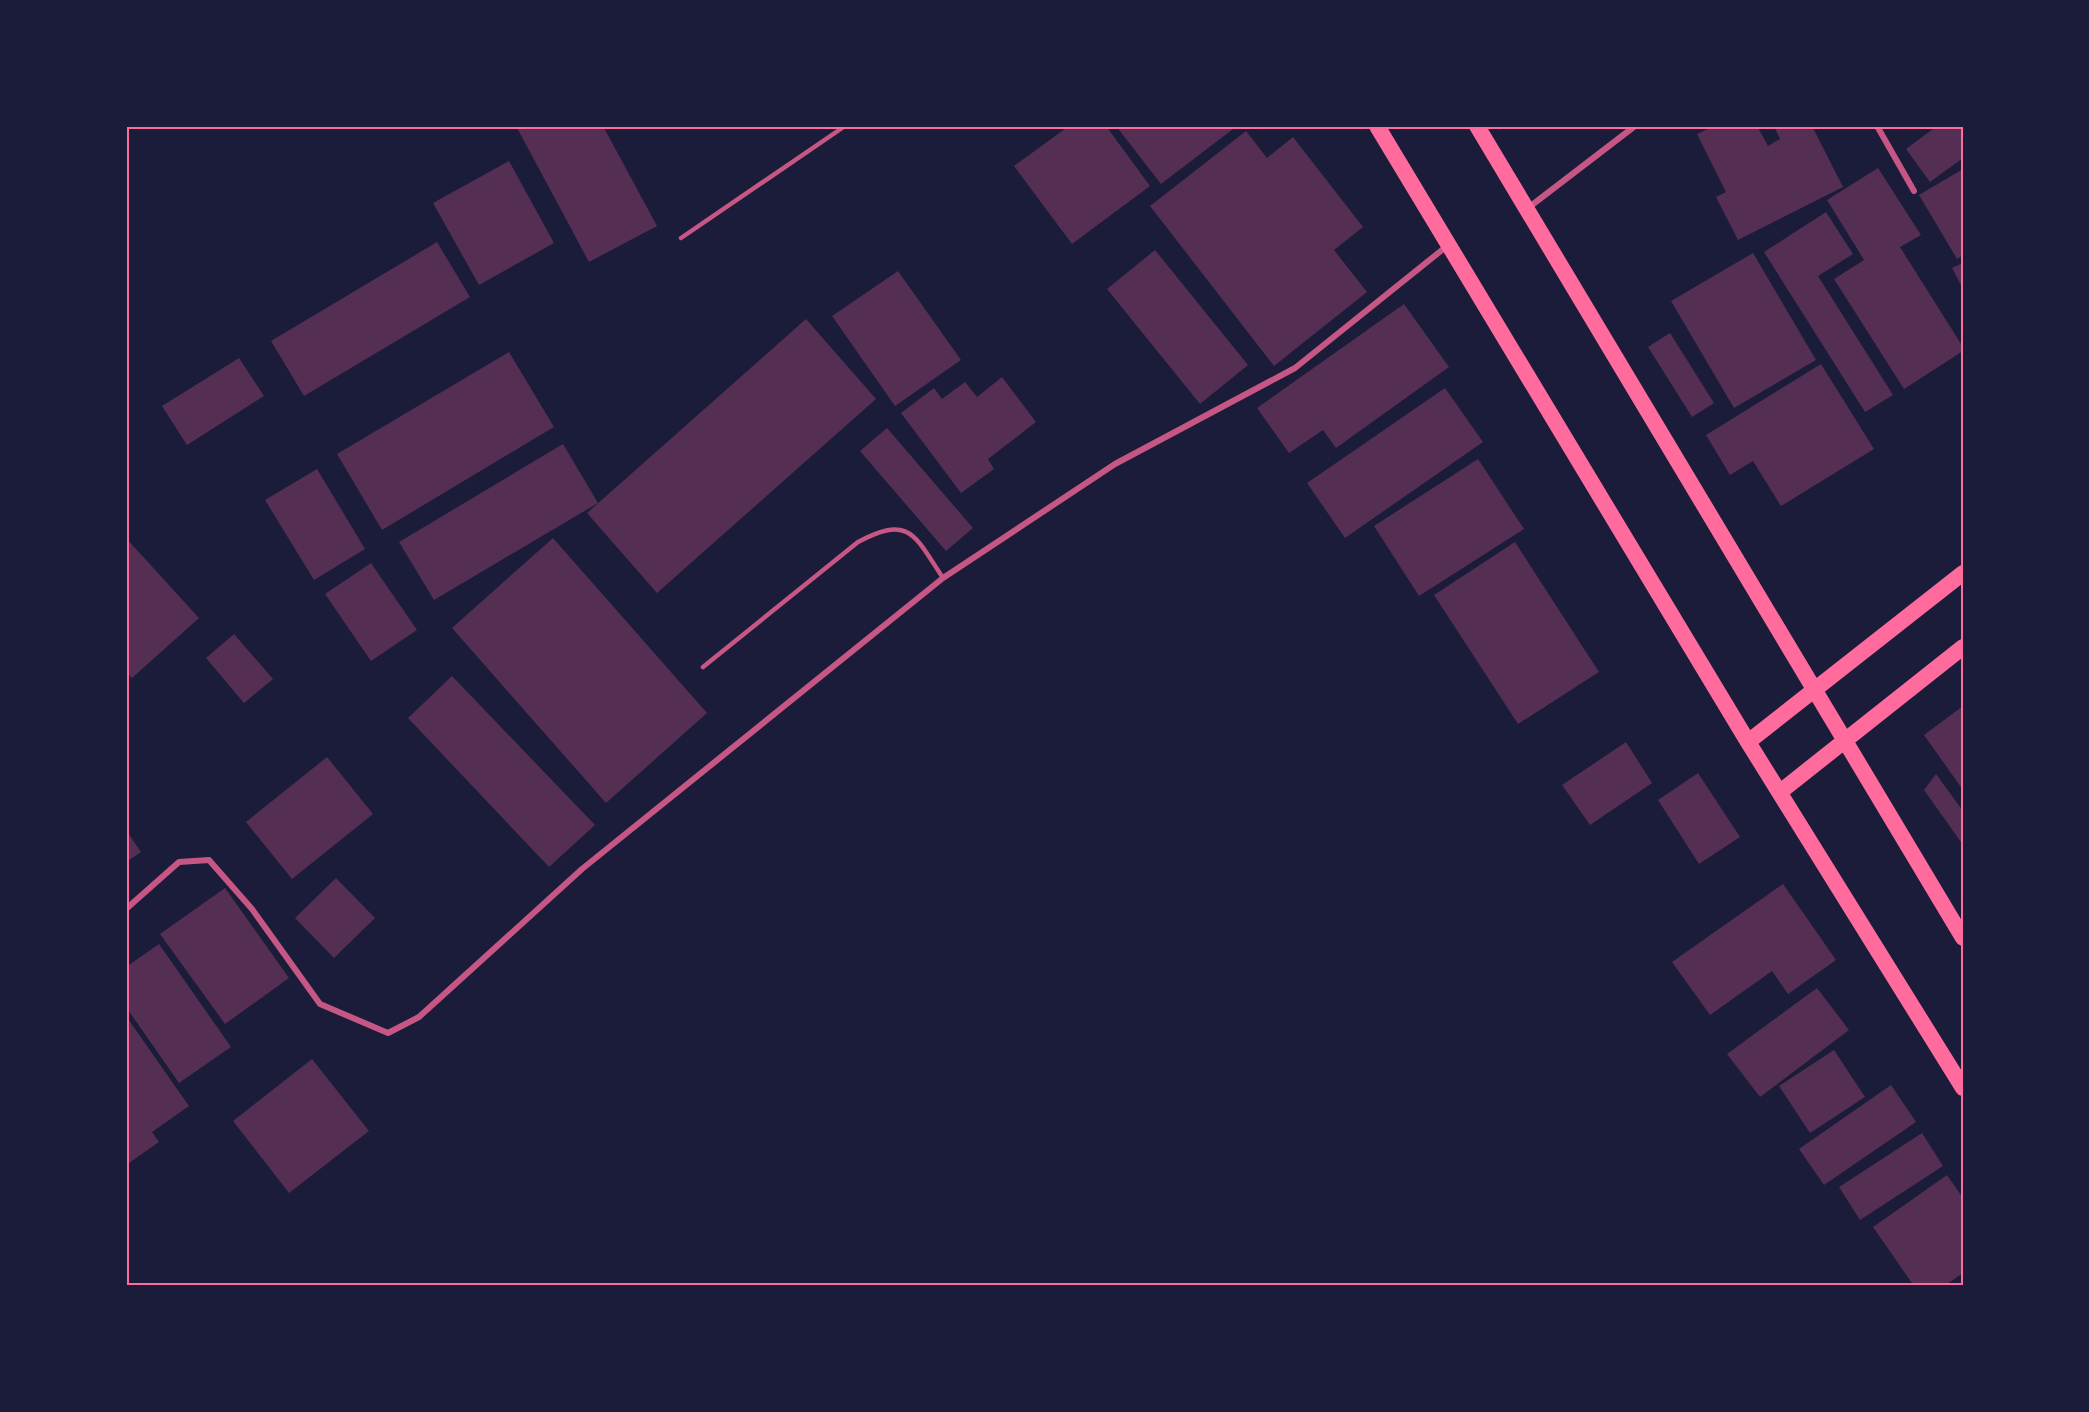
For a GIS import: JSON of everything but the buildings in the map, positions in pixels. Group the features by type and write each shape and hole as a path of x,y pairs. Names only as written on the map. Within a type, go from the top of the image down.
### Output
{"highway":[{"path":"1377,126 1447,246 1748,742 1963,1088"},
{"path":"1477,126 1525,210 1816,690 1963,938"},
{"path":"1748,742 1963,573"},
{"path":"1780,792 1963,647"}],"street":[{"path":"1525,210 1635,126"},
{"path":"1877,126 1914,191"},
{"path":"126,909 179,862 209,860 252,909 320,1004 388,1033 419,1017 582,869 943,578 1115,464 1295,368 1447,246"}],"lane":[{"path":"681,238 845,126"},
{"path":"703,667 858,542 878,531 894,527 908,531 920,543 943,578"}]}
